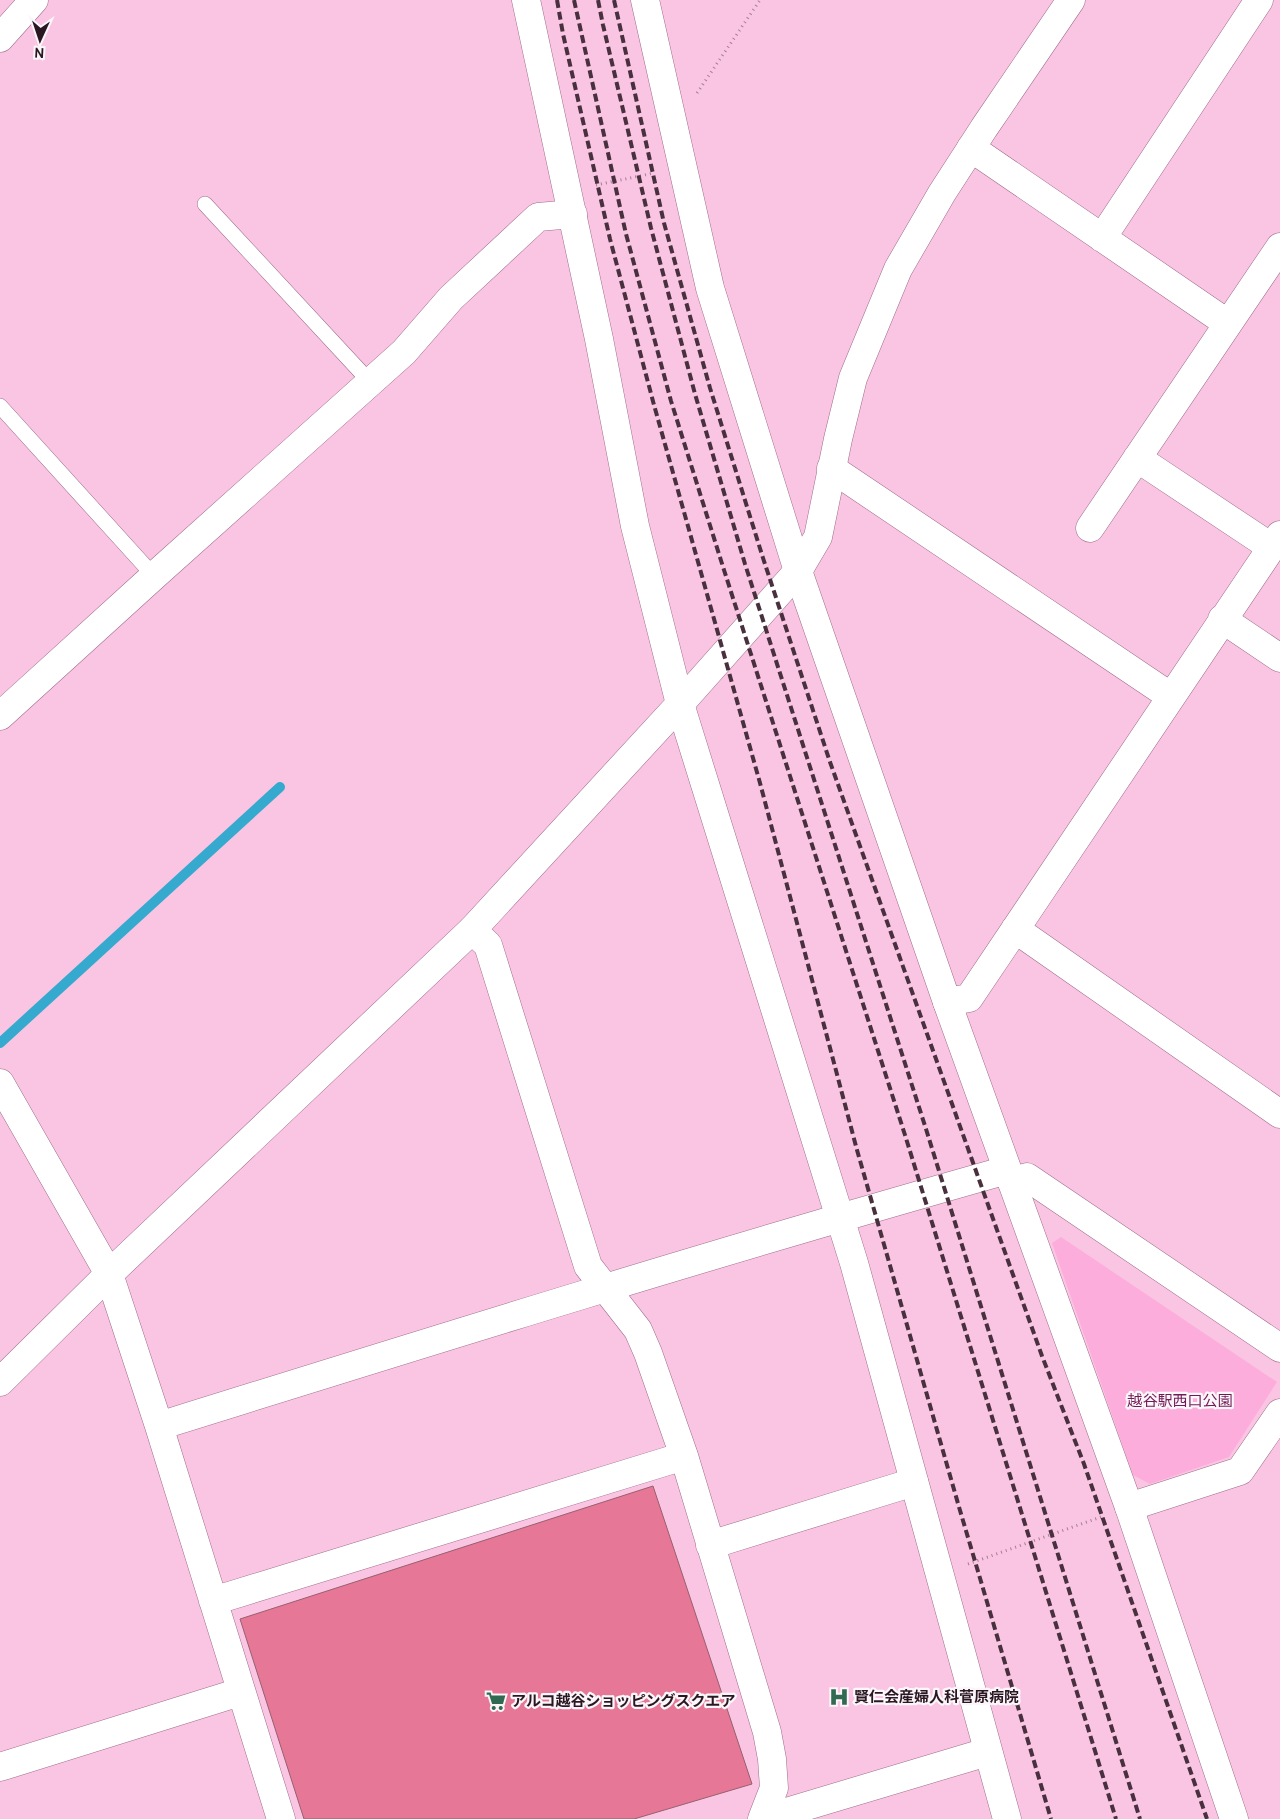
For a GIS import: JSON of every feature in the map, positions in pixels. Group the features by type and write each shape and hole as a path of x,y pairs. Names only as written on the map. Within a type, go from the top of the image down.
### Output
{"street":[{"path":"0,38 34,0"},
{"path":"526,0 570,203 635,526 680,704 840,1217 1007,1819"},
{"path":"645,0 681,167 710,288 798,571 946,1002 1129,1507 1234,1819"},
{"path":"0,1382 109,1274 472,930 680,704 798,571 818,537 853,378 898,269 942,193 1071,0"},
{"path":"1102,238 1260,0"},
{"path":"971,148 1227,323"},
{"path":"4,704 154,576 371,383 404,352 451,298 538,217 570,203"},
{"path":"1090,528 1280,247"},
{"path":"946,1002 969,998 1170,696 1276,541 1137,458"},
{"path":"832,468 1170,696"},
{"path":"1222,619 1280,658"},
{"path":"1015,929 1280,1114"},
{"path":"472,930 488,944 588,1266 638,1330 648,1353 684,1456 767,1732 772,1759 774,1788 763,1819"},
{"path":"0,1083 109,1274 159,1426 240,1692 281,1819"},
{"path":"159,1426 604,1287 840,1217 1009,1176 1027,1177 1280,1348"},
{"path":"1129,1507 1240,1471 1280,1413"},
{"path":"213,1601 684,1456"},
{"path":"710,1544 914,1482"},
{"path":"0,1767 240,1692"},
{"path":"763,1819 987,1752"}],"lane":[{"path":"205,204 371,383"},
{"path":"0,406 154,576"}],"path":[{"path":"673,128 760,0"},
{"path":"570,203 681,167"},
{"path":"939,1574 1129,1507"}],"green space":[{"name":"越谷駅西口公園","path":"1061,1237 1277,1382 1229,1457 1150,1484 1133,1475 1052,1243"}],"building":[{"name":"アルコ越谷ショッピングスクエア","path":"653,1486 752,1784 634,1819 304,1819 240,1619"}],"waterway":[{"path":"0,1043 280,787"}],"railway":[{"path":"557,0 563,34 610,239 654,405 760,783 857,1150 1051,1819"},
{"path":"574,0 626,234 671,401 905,1135 1116,1819"},
{"path":"598,0 651,228 695,394 745,564 926,1129 1140,1819"},
{"path":"614,0 664,223 710,388 763,558 830,762 1042,1356 1084,1464 1207,1819"}],"place":[{"name":"賢仁会産婦人科菅原病院","path":"839,1697"},
{"name":"アルコ越谷ショッピングスクエア","path":"496,1701"}]}
